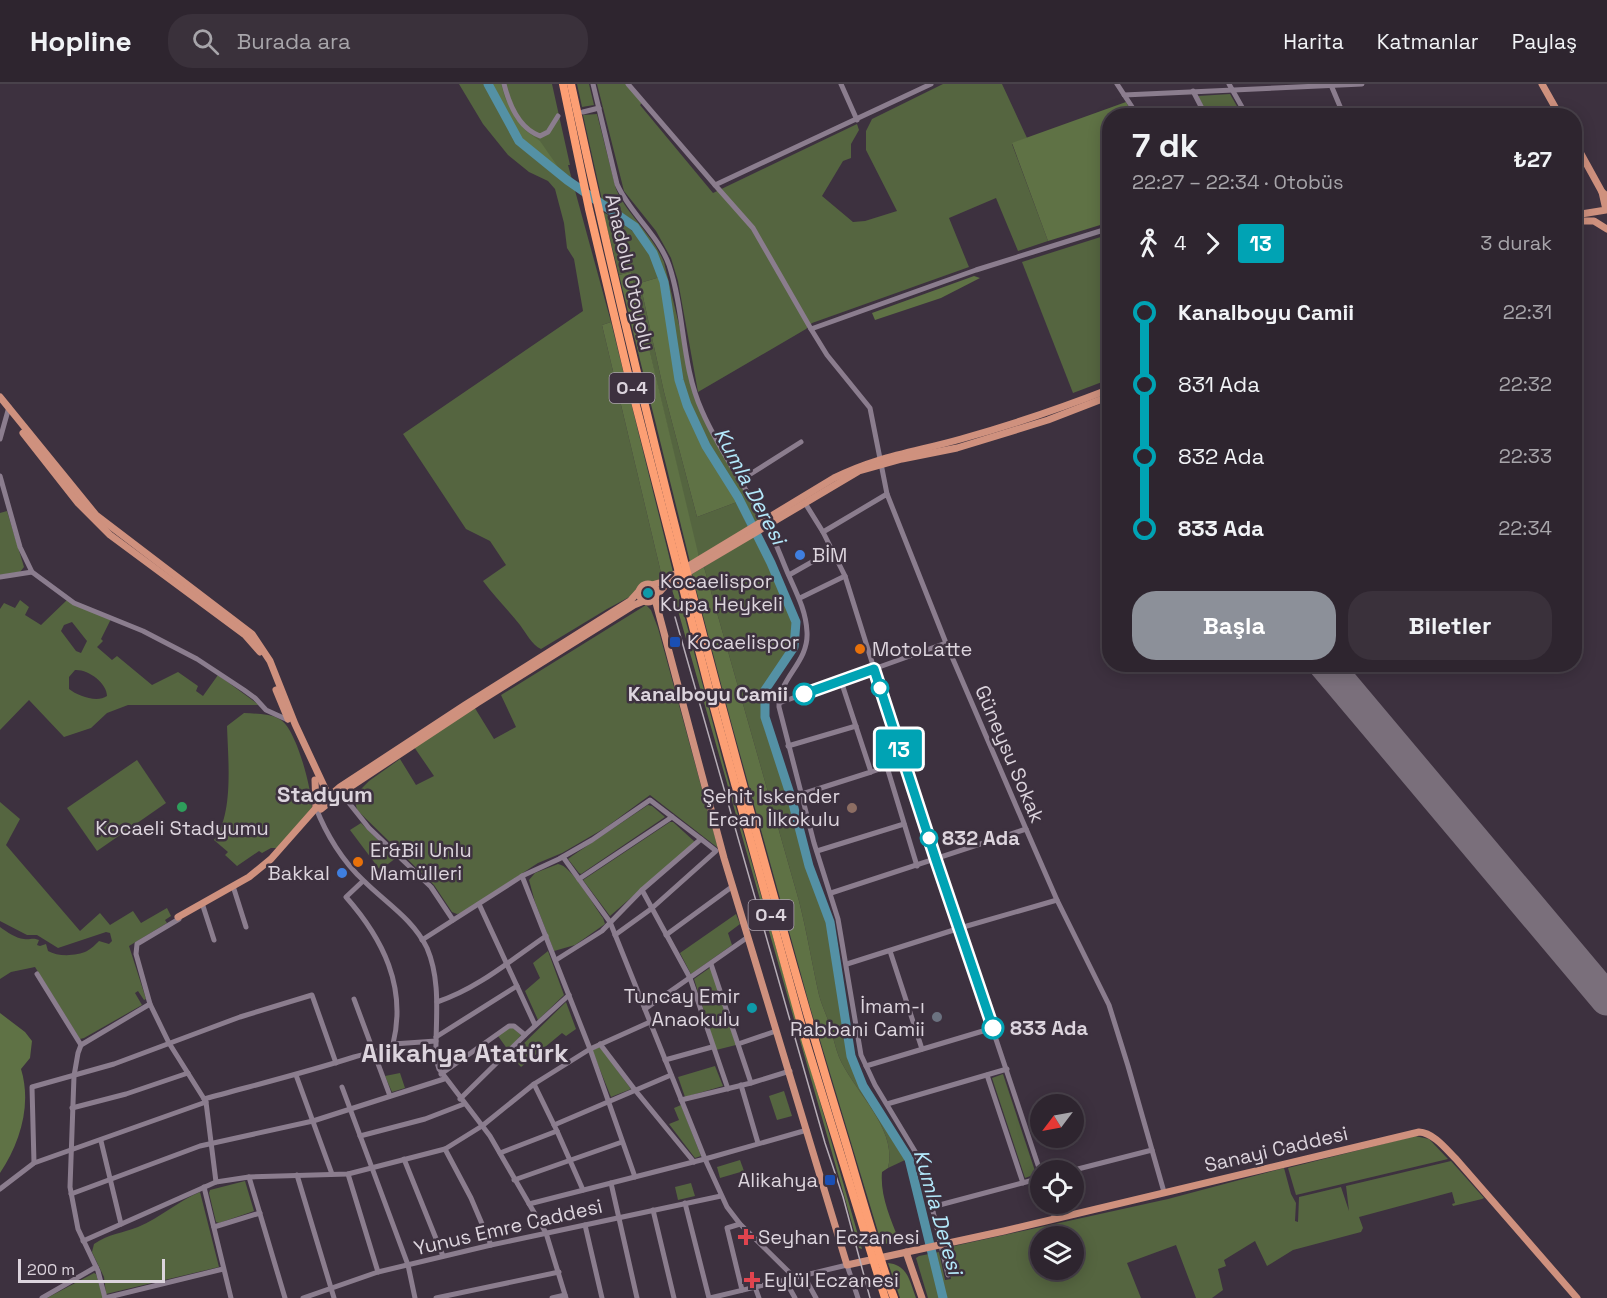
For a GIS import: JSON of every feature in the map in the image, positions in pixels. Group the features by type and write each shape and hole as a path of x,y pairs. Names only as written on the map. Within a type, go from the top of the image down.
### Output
{"highway":[{"name":"Anadolu Otoyolu","path":"563,84 589,210 680,563 879,1269 885,1298"},
{"name":"Anadolu Otoyolu","path":"571,84 680,563"},
{"name":"Anadolu Otoyolu","path":"879,1269 894,1298"}],"main road":[{"path":"1542,84 1556,108"},
{"path":"1582,156 1605,194 1606,210 1603,222 1607,229"},
{"path":"1582,214 1606,210"},
{"path":"1582,221 1594,221 1607,229"},
{"path":"765,522 805,503 859,471 881,462 1046,414 1102,392"},
{"path":"0,397 78,503 110,535 245,635 256,647 264,659 317,779 329,800"},
{"path":"178,918 203,906 249,877 271,858 316,810 340,790 630,601 645,584 652,585 662,582 859,465 957,448 1048,420 1102,399"},
{"path":"0,403 8,410"},
{"path":"466,707 634,605 651,599 664,586 727,545"},
{"path":"652,585 656,587 651,599 658,614 724,858 847,1265"},
{"path":"639,591 640,597 651,599"},
{"path":"317,779 340,790"},
{"path":"316,810 317,779"},
{"path":"178,918 234,888"},
{"name":"Sanayi Caddesi","path":"847,1265 1055,1219 1414,1132 1425,1132 1456,1159 1577,1298"},
{"path":"906,1252 922,1298"}],"street":[{"path":"504,84 519,120 535,135 540,136 548,132 558,116"},
{"path":"593,84 621,191 659,243 670,268 698,404 765,522 800,598 807,631 806,648 798,666 783,687 779,703 817,851 838,919 858,1044 866,1066 916,1154 932,1207 939,1245 948,1275"},
{"name":"Güneysu Sokak","path":"628,84 753,228 826,355 870,408 887,494 946,643 1026,829 1057,900 1109,1005 1164,1192"},
{"path":"841,84 857,120"},
{"path":"715,185 931,84"},
{"path":"1117,84 1133,108"},
{"path":"1125,95 1230,87 1362,84"},
{"path":"1335,85 1342,108"},
{"path":"1230,87 1242,108"},
{"path":"1193,91 1202,108"},
{"path":"583,112 599,108"},
{"path":"811,329 976,270 1102,231"},
{"path":"0,439 8,410"},
{"path":"741,480 801,442"},
{"path":"0,476 20,547 32,572 74,603 143,631 188,654 244,690 266,710 291,721"},
{"path":"823,532 887,494"},
{"path":"805,503 823,532 845,576 903,761 1036,1160"},
{"path":"789,575 832,550"},
{"path":"0,577 32,572"},
{"path":"800,598 845,576"},
{"path":"779,703 946,643"},
{"path":"841,681 871,772"},
{"path":"789,746 856,726"},
{"path":"802,794 903,761"},
{"path":"887,767 917,866"},
{"path":"340,790 369,828 431,887 453,920"},
{"path":"422,940 522,876 562,857 650,800 724,858"},
{"path":"316,810 337,849 363,881 402,915 428,951 437,1002 436,1062 443,1076 482,1126 546,1233 565,1296 552,1298"},
{"path":"579,879 672,817"},
{"path":"817,851 904,824"},
{"path":"831,893 1026,829"},
{"path":"556,960 602,931 642,890 701,839"},
{"path":"615,935 651,909 715,850"},
{"path":"562,857 610,922 681,1101 722,1196 740,1224 795,1278"},
{"path":"522,876 590,1049 635,1177"},
{"path":"363,881 346,897 379,942 392,972 398,1014 393,1044"},
{"path":"666,935 733,886"},
{"path":"234,888 246,927"},
{"path":"642,890 690,978 728,1089"},
{"path":"847,964 1057,900"},
{"path":"479,904 535,1025"},
{"path":"203,906 214,940"},
{"path":"178,918 137,944 135,948 150,1004 169,1042 205,1100 216,1182"},
{"path":"437,1002 459,993 546,936"},
{"path":"645,1010 748,937"},
{"path":"890,951 922,1049"},
{"path":"711,964 751,1083"},
{"path":"38,974 81,1045"},
{"path":"0,1189 34,1163 60,1153 70,1152 205,1100 383,1050 393,1044 436,1039 517,986"},
{"path":"34,1163 32,1087 114,1064 169,1042 312,995 336,1063"},
{"path":"360,1136 425,1119 462,1101 535,1025 569,995"},
{"path":"354,999 390,1096"},
{"path":"150,1004 81,1045 78,1053 74,1076 70,1152 71,1194 76,1224 96,1267 105,1298 223,1269"},
{"path":"83,1241 216,1182 249,1177 348,1174 445,1149 482,1126 534,1084 590,1049 650,1022"},
{"path":"71,1194 212,1143 313,1121 443,1076 507,1027 514,1026 525,1035"},
{"path":"866,1066 993,1028"},
{"path":"738,1044 776,1030"},
{"path":"600,1044 694,1162"},
{"path":"665,1060 712,1047"},
{"path":"887,1104 1006,1069"},
{"path":"681,1101 790,1071"},
{"path":"72,1108 126,1094 188,1073"},
{"path":"296,1075 332,1174"},
{"path":"500,1154 671,1075"},
{"path":"987,1075 1023,1183"},
{"path":"534,1084 583,1190"},
{"path":"741,1085 758,1143"},
{"path":"342,1087 408,1265 415,1298"},
{"path":"529,1204 694,1162 807,1130"},
{"path":"101,1140 121,1224"},
{"path":"514,1180 622,1142"},
{"path":"445,1149 471,1198 491,1245"},
{"path":"1084,1167 1152,1150"},
{"path":"404,1159 443,1256"},
{"path":"348,1174 378,1272"},
{"path":"297,1175 333,1298"},
{"path":"249,1177 285,1298"},
{"path":"932,1207 1030,1180"},
{"path":"611,1183 637,1298"},
{"path":"204,1187 231,1298"},
{"name":"Yunus Emre Caddesi","path":"303,1298 378,1272 443,1256 722,1196"},
{"path":"685,1203 710,1298 727,1296 742,1290 847,1265 858,1298"},
{"path":"652,1210 674,1298"},
{"path":"214,1227 260,1213"},
{"path":"1053,1214 1055,1219"},
{"path":"740,1224 727,1228 742,1290"},
{"path":"585,1225 602,1298"},
{"path":"42,1298 96,1267"},
{"path":"436,1298 559,1272"},
{"path":"804,1276 816,1298"},
{"path":"785,1280 795,1298"},
{"path":"755,1287 759,1298"}],"green space":[{"path":"459,84 552,84 570,165 568,165 611,322 602,325 662,577 653,583 642,584 633,595 541,649 532,642 483,581 506,565 490,541 466,529 403,434 583,311 574,259 567,248 564,223 555,189 548,181 529,172 508,155 483,124"},
{"path":"490,84 501,84 515,118 526,131 540,141 558,167 534,153 525,143 516,132"},
{"path":"577,84 589,84 594,105 582,107"},
{"path":"597,84 629,84 644,101 640,105 713,193 857,124 859,130 851,144 851,158 843,161 822,196 853,222 865,221 897,211 866,150 866,131 872,119 943,84 1002,84 1027,138 1012,144 1048,241 1018,251 996,198 949,218 969,267 812,323 806,329 698,392 678,281 671,258 656,231 624,191"},
{"path":"1230,94 1238,108 1204,108 1198,96"},
{"path":"1126,102 1129,108 1109,108"},
{"path":"1102,111 1102,224 1048,241 1012,143"},
{"path":"597,114 616,189 659,251 664,262 698,404 763,518 756,523 713,452 691,408 679,362 669,293 654,249 637,224 602,200 583,115"},
{"path":"603,212 639,237 650,253 660,277 640,283 664,392 697,517 737,502 748,527 698,557 631,272 619,275"},
{"path":"1102,237 1102,382 1073,393 1022,262"},
{"path":"631,272 698,553 698,557 690,562 619,275"},
{"path":"974,276 980,278 941,298 875,320 872,313"},
{"path":"660,277 678,390 697,434 737,502 697,517 664,392 640,283"},
{"path":"611,322 673,572 662,577 602,325"},
{"path":"7,511 24,567 20,572 0,575 0,513"},
{"path":"754,536 784,596 793,622 793,645 763,690 761,702 765,730 782,777 805,862 829,926 851,1062 863,1092 896,1142 905,1160 888,1168 887,1139 873,1111 839,1057 820,999 799,901 704,567"},
{"path":"704,567 799,901 820,999 839,1057 873,1111 887,1139 888,1168 882,1172 882,1181 886,1206 899,1240 882,1245 810,1007 692,574"},
{"path":"676,584 725,769 862,1249 859,1248 671,586"},
{"path":"20,600 29,607 25,615 41,625 67,600 111,619 101,639 103,641 97,647 112,660 117,656 152,685 178,672 198,686 196,691 203,696 218,675 259,705 128,705 107,713 91,728 64,737 29,700 0,730 0,609 4,603 15,608","holes":["72,622 87,641 81,653 76,651 61,631 64,625","75,670 96,678 104,686 107,696 98,699 88,698 69,689 69,677"]},
{"path":"646,605 651,610 658,628 718,848 650,795 605,828 562,853 538,863 461,913 452,912 434,885 357,810 354,796 369,781 400,759 416,785 434,776 412,744 473,705 494,739 516,727 501,695"},
{"path":"244,713 272,716 287,726 298,748 312,809 278,848 271,848 262,853 259,851 237,866 225,855 228,852 214,840 225,816 227,801 229,770 227,726"},
{"name":"Kocaeli Stadyumu","path":"137,760 166,803 97,851 67,808"},
{"path":"0,802 20,819 6,845 80,931 100,913 110,925 133,911 141,923 167,908 171,916 165,920 167,923 129,946 146,999 144,1000 138,991 135,993 142,1005 84,1038 80,1039 35,967 11,972 0,979 0,927 17,937 39,940 37,945 46,944 48,951 62,955 83,953 99,941 109,944 112,941 110,933 106,932 58,948 37,935 27,935 0,921"},
{"path":"648,805 665,817 581,874 579,873 568,859"},
{"path":"673,822 695,842 610,916 583,880"},
{"path":"361,823 396,858 380,870 350,830"},
{"path":"558,864 576,878 605,924 575,945 554,951 529,880 535,873"},
{"path":"736,914 740,924 728,933 732,945 691,974 680,953"},
{"path":"548,951 564,995 538,1020 525,991 540,978 533,963"},
{"path":"711,967 736,1045 716,1050 694,979"},
{"path":"566,1002 576,1029 566,1036 562,1033 521,1067 511,1056"},
{"path":"0,1013 25,1032 32,1041 30,1058 21,1069 25,1096 22,1123 13,1149 0,1173"},
{"path":"508,1028 513,1028 521,1035 508,1050 498,1036"},
{"path":"600,1047 631,1089 611,1097 592,1050"},
{"path":"715,1066 723,1086 685,1097 678,1077"},
{"path":"400,1073 405,1088 392,1092 385,1076"},
{"path":"1003,1074 1031,1160 1030,1176 1025,1178 992,1078"},
{"path":"784,1091 792,1116 777,1120 769,1096"},
{"path":"681,1105 701,1156 695,1158 669,1124 679,1120 674,1108"},
{"path":"1415,1136 1429,1139 1448,1159 1296,1195 1288,1168"},
{"path":"740,1160 744,1171 720,1178 717,1167"},
{"path":"1451,1161 1484,1198 1453,1206 1452,1204 1455,1203 1452,1192 1359,1217 1363,1228 1361,1232 1293,1250 1267,1266 1255,1241 1224,1260 1226,1266 1218,1269 1223,1290 1212,1298 1196,1298 1176,1245 1127,1263 1141,1298 928,1298 916,1258 939,1252 945,1280 951,1279 945,1248 1030,1229 1030,1280 1084,1280 1084,1226 1045,1226 1168,1199 1284,1168 1291,1194 1296,1203 1295,1221 1298,1222 1299,1197 1341,1187 1349,1211 1346,1186"},
{"path":"245,1181 254,1211 216,1222 210,1190"},
{"path":"691,1183 695,1196 678,1200 675,1187"},
{"path":"200,1192 219,1267 106,1294 104,1277 92,1252 94,1244 146,1223"},
{"path":"888,1263 895,1264 904,1271 910,1280 916,1298 900,1298"},
{"path":"94,1273 103,1298 47,1298"}],"waterway":[{"name":"Kumla Deresi","path":"488,84 519,141 567,180 635,227 653,253 664,282 679,380 687,405 706,446 738,497 771,563 796,622 794,647 765,690 765,717 792,800 809,866 830,922 851,1056 863,1086 909,1159 943,1298"}],"runway":[{"path":"1332,672 1607,999"}],"tram line":[{"path":"675,617 825,1143 843,1197 870,1298"}],"bus line":[{"name":"13","path":"804,694 874,669 993,1028"}],"place":[{"name":"BİM","path":"800,555"},
{"name":"Kocaelispor Kupa Heykeli","path":"648,593"},
{"name":"Kocaelispor","path":"675,642"},
{"name":"MotoLatte","path":"860,649"},
{"name":"Kanalboyu Camii","path":"804,694"},
{"name":"Kocaeli Stadyumu","path":"182,807"},
{"name":"Şehit İskender Ercan İlkokulu","path":"852,808"},
{"name":"832 Ada","path":"929,838"},
{"name":"Er&Bil Unlu Mamülleri","path":"358,862"},
{"name":"Bakkal","path":"342,873"},
{"name":"Tuncay Emir Anaokulu","path":"752,1008"},
{"name":"İmam-ı Rabbani Camii","path":"937,1017"},
{"name":"833 Ada","path":"993,1028"},
{"name":"Alikahya","path":"830,1180"},
{"name":"Seyhan Eczanesi","path":"746,1237"},
{"name":"Eylül Eczanesi","path":"752,1280"}],"district":[{"name":"Stadyum","path":"325,794"},
{"name":"Alikahya Atatürk","path":"465,1053"}]}
